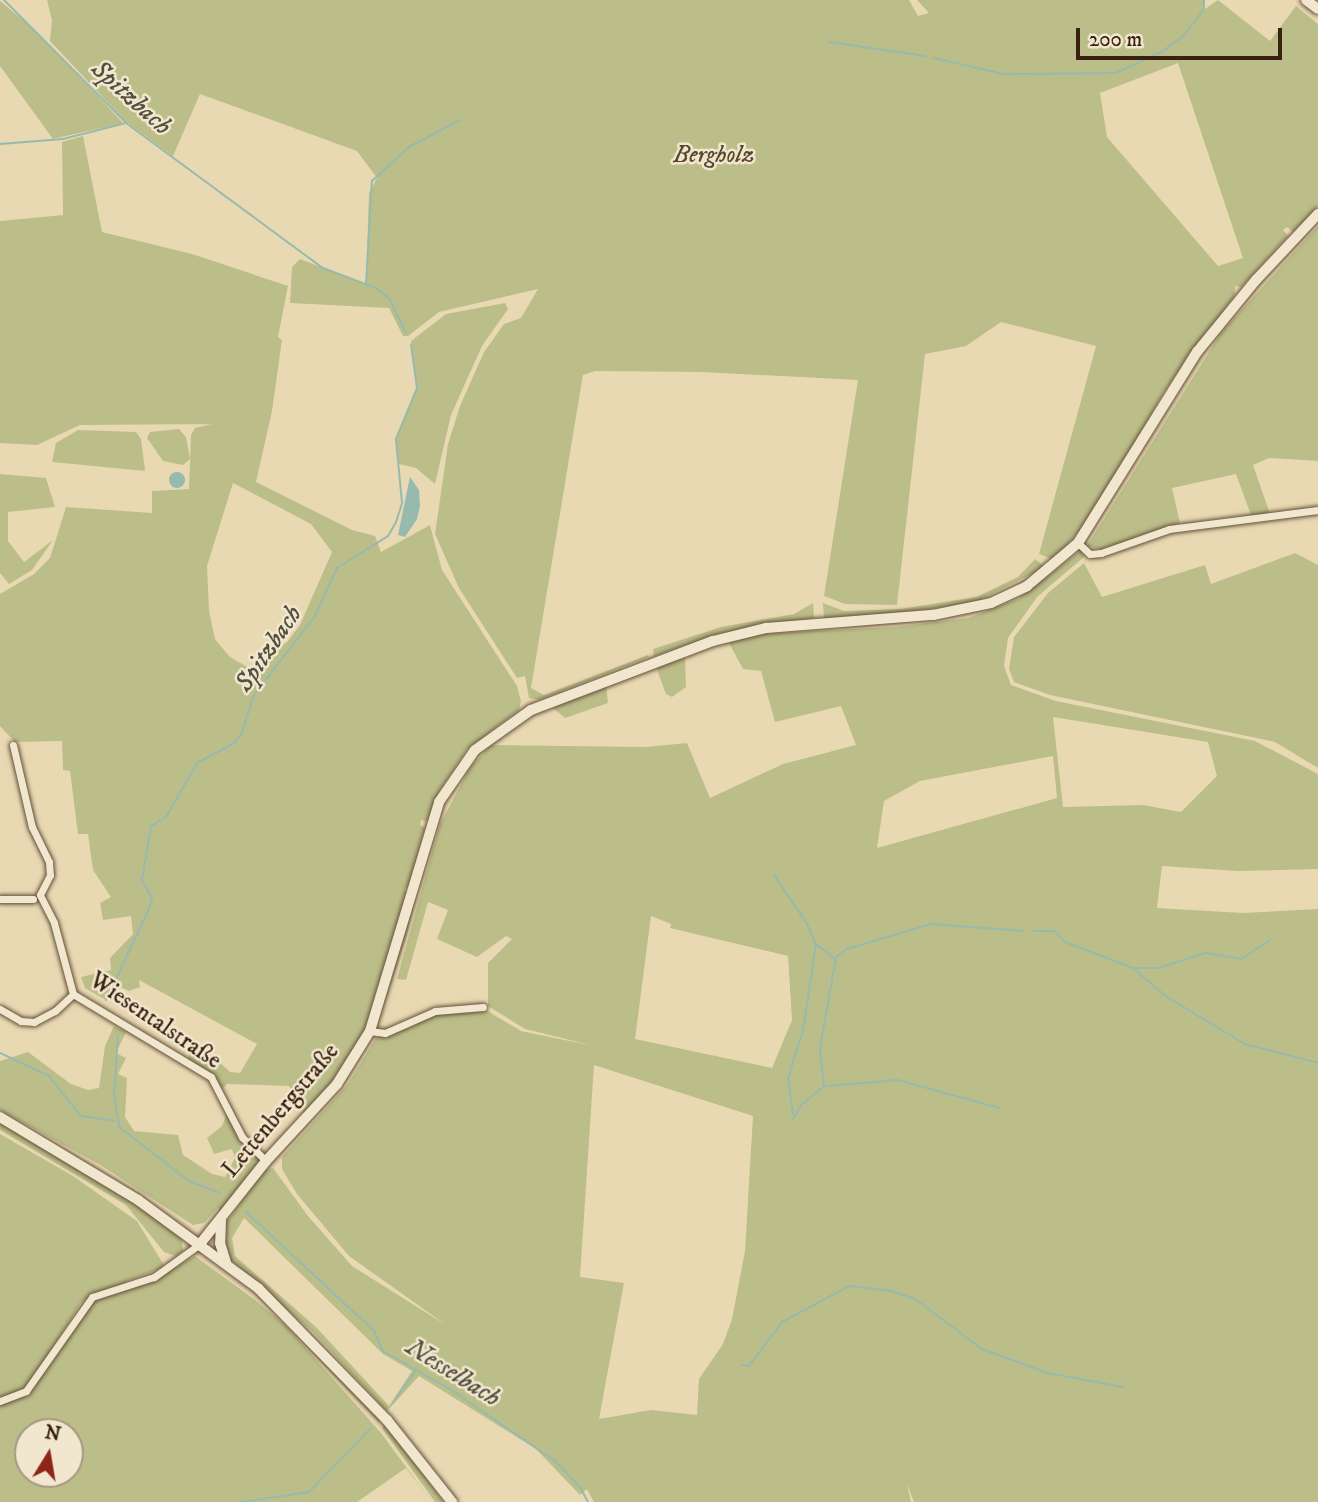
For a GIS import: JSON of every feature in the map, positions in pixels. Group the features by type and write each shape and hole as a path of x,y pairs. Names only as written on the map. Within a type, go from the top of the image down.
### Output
{"street":[{"path":"1306,0 1318,9"},
{"path":"370,1031 439,802 475,750 510,722 604,679 713,641 766,628 933,615 991,603 1027,586 1078,543 1197,352 1256,280 1318,214"},
{"path":"1078,543 1090,554 1101,553 1169,529 1318,510"},
{"path":"0,899 38,899 50,875 49,862 32,827 13,745"},
{"name":"Wiesentalstraße","path":"38,899 54,923 73,994 211,1077 242,1137 266,1161"},
{"path":"0,1009 21,1021 34,1022 55,1011 73,994"},
{"name":"Lettenbergstraße","path":"200,1244 266,1161 337,1084 370,1031 384,1033 435,1011 483,1007"},
{"path":"0,1117 75,1159 226,1264 324,1351 387,1420 452,1502"},
{"path":"222,1216 220,1237 226,1264"},
{"path":"0,1401 26,1391 92,1297 154,1277 200,1244"}],"green space":[{"name":"Bergholz","path":"47,0 909,0 918,16 929,13 917,0 1204,0 1205,9 1218,0 1270,41 1296,6 1318,24 1318,206 1293,232 1287,227 1283,230 1288,236 1241,287 1235,286 1235,295 1163,393 1096,511 1054,560 1039,554 1096,346 1001,322 966,346 925,354 897,605 845,604 824,596 858,380 701,372 595,371 583,375 531,688 544,695 648,655 649,657 539,700 529,698 525,676 517,678 459,588 435,534 448,444 460,406 484,352 504,324 521,318 538,289 439,312 408,336 403,336 389,308 290,303 292,267 300,259 366,284 369,193 377,178 357,151 200,94 173,156 125,121 50,41 52,20","holes":["1178,63 1243,258 1218,266 1107,137 1100,93"]},
{"path":"0,1 38,33 123,123 53,139 0,66"},
{"path":"83,136 102,232 192,254 288,286 278,337 282,340 272,411 256,482 352,530 375,536 381,552 430,525 442,570 517,686 521,701 519,710 467,749 439,791 427,821 421,820 420,825 425,828 410,884 404,890 408,892 368,1025 339,1076 305,1115 289,1086 227,1084 221,1090 187,1061 192,1047 214,1057 230,1072 240,1073 257,1044 139,980 140,987 129,991 120,987 106,1000 85,988 81,977 111,970 110,958 133,934 131,916 103,920 100,903 111,897 93,870 88,834 78,834 70,771 63,770 62,741 15,742 0,726 0,594 34,574 50,558 66,507 152,513 152,491 189,489 191,435 195,428 212,424 80,425 37,445 0,443 0,221 63,215 62,142","holes":["233,483 311,524 332,552 300,625 287,642 249,668 230,657 215,639 209,611 207,566"]},
{"path":"1318,226 1318,461 1269,458 1253,465 1270,514 1251,515 1236,474 1172,488 1180,523 1102,549 1087,546 1221,333"},
{"path":"505,303 508,309 482,346 451,415 435,484 416,468 399,464 396,439 417,388 411,341 446,314"},
{"path":"179,429 186,437 190,459 183,465 163,461 147,438 150,432"},
{"path":"78,430 136,432 141,439 145,471 52,462 56,443"},
{"path":"0,474 46,478 55,507 8,512 8,541 24,562 53,540 32,570 9,584 0,573"},
{"path":"1082,550 1084,557 1037,597 1008,638 1004,666 1011,685 1056,701 1255,741 1318,774 1318,869 1238,871 1162,866 1157,908 1243,913 1318,909 1318,1502 914,1502 907,1484 911,1502 594,1502 587,1489 580,1495 536,1449 419,1376 387,1411 313,1332 230,1259 223,1240 225,1225 264,1170 273,1168 308,1216 352,1266 446,1325 349,1256 297,1194 282,1169 282,1157 348,1084 376,1038 429,1014 486,1010 521,1031 594,1046 525,1029 488,1006 488,963 512,939 506,936 477,957 437,939 448,910 428,902 406,980 397,979 440,824 470,768 491,745 645,747 687,743 710,798 783,764 856,745 841,706 775,722 761,671 743,669 729,643 759,634 895,627 968,618 1018,599","holes":["1053,717 1208,742 1217,776 1181,812 1143,805 1063,807","1053,756 1057,798 877,848 884,801 920,781","651,916 671,924 670,928 788,956 792,1020 772,1068 635,1039","594,1065 753,1116 745,1251 732,1319 723,1344 699,1379 697,1415 651,1410 599,1419 624,1283 580,1277","244,1218 383,1354 412,1371 389,1406 316,1327 235,1256 232,1238"]},
{"path":"1295,553 1318,565 1318,768 1275,742 1050,695 1014,682 1009,669 1014,637 1048,593 1084,563 1102,597 1205,565 1211,584"},
{"path":"1035,559 1045,567 978,601 912,612 824,618 823,603 844,611 901,609 976,597 1018,577"},
{"path":"813,603 814,618 722,633 654,656 653,649 721,627 794,614"},
{"path":"685,656 686,687 672,697 666,694 656,667"},
{"path":"606,685 608,703 565,718 553,708"},
{"path":"420,879 407,935 378,1024 377,1023"},
{"path":"114,1026 126,1032 116,1053 126,1058 118,1074 127,1078 125,1117 134,1131 178,1135 183,1155 212,1174 225,1177 235,1158 232,1149 214,1154 207,1138 222,1126 228,1111 242,1137 266,1161 222,1216 218,1208 204,1223 193,1225 102,1166 0,1110 0,1061 28,1052 71,1084 88,1090 99,1088 105,1046"},
{"path":"0,1122 132,1202 181,1237 183,1251 176,1256 164,1252 126,1205 0,1130"},
{"path":"0,1134 73,1176 137,1221 165,1267 127,1281 128,1288 154,1279 195,1256 287,1327 381,1433 432,1502 406,1468 357,1502 0,1502","holes":["92,1295 95,1301 54,1352 30,1392 6,1402 31,1381 81,1303"]},
{"path":"290,1325 381,1419 379,1423 293,1332"},
{"path":"384,1425 400,1442 443,1502 435,1502 382,1428"}],"water":[{"path":"177,472 183,474 183,486 177,488 171,486 169,480 171,474"},
{"path":"410,477 419,490 420,506 417,519 405,537 398,535"}],"waterway":[{"name":"Spitzbach","path":"4,0 126,123 323,268 376,288 389,298 406,333"},
{"path":"934,58 1003,74 1116,73 1163,51 1184,35 1204,9 1204,0"},
{"path":"829,42 926,56"},
{"path":"366,284 372,181 409,147 460,120"},
{"path":"0,144 63,139 126,123"},
{"name":"Spitzbach","path":"106,1000 152,898 142,880 151,826 166,817 197,763 234,743 241,735 254,695 315,616 337,568 388,536 396,522 402,503 396,439 417,388 411,344"},
{"path":"774,875 806,922 816,944 836,960"},
{"path":"792,1121 802,1104 824,1086 820,1048 836,957 847,949 931,924 1024,931"},
{"path":"1033,931 1054,931 1065,942 1133,968 1167,997 1245,1044 1318,1063"},
{"path":"1134,968 1158,968 1205,953 1241,959 1270,940"},
{"path":"793,1114 788,1078 803,1030 816,944"},
{"name":"Nesselbach","path":"118,1037 114,1094 119,1127 189,1181 220,1193"},
{"path":"0,1053 49,1076 81,1116 115,1121"},
{"path":"826,1086 898,1080 999,1108"},
{"name":"Nesselbach","path":"245,1211 374,1331 383,1351 453,1391 555,1461 580,1487 588,1502"},
{"path":"742,1365 749,1366 782,1322 849,1286 891,1291 915,1299 982,1349 1048,1373 1123,1387"},
{"path":"393,1403 416,1370"},
{"path":"242,1502 309,1492 371,1428"}]}
